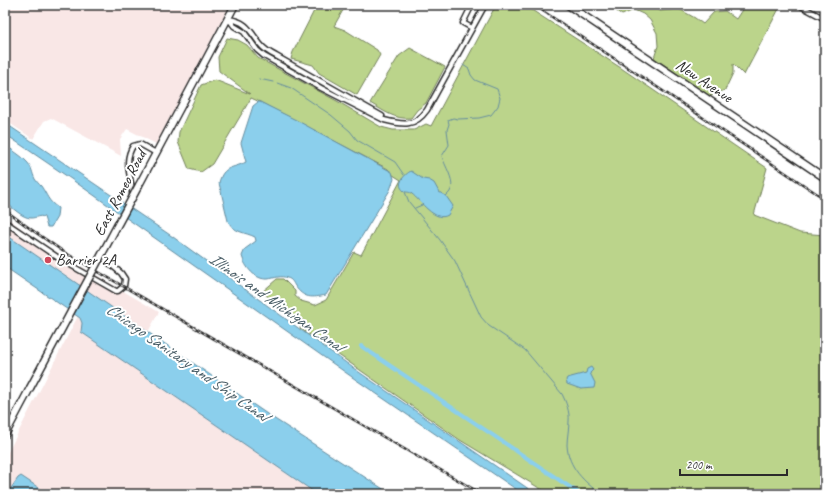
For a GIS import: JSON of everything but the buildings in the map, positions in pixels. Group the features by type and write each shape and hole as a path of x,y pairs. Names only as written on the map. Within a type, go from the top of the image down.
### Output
{"main road":[{"name":"East Romeo Road","path":"5,435 235,5"},
{"name":"New Avenue","path":"568,5 825,178"}],"street":[{"path":"472,5 463,23 472,28"},
{"path":"228,18 234,26 244,32 257,50 264,56 321,88 384,120 398,124 406,124 418,120 424,114 485,5"},
{"path":"799,5 825,19"},
{"path":"228,18 238,20 245,25 264,48 272,54 322,81 389,122"},
{"path":"5,222 70,266 118,291 123,288 125,279 121,273 104,260 103,254 130,205 132,193 128,159 130,150 133,146 140,144 156,153"}],"shaded area":[{"path":"5,5 230,5 156,144 127,129 120,139 121,156 51,118 44,121 33,139 5,120"},
{"path":"5,216 39,242 159,312 148,332 5,234"},
{"path":"78,316 82,323 81,332 317,494 5,494 5,458"}],"green space":[{"path":"317,5 346,5 334,26 345,30 377,50 380,55 357,95 319,73 313,65 291,59 293,52"},
{"path":"496,5 524,5 621,68 767,168 754,215 800,233 825,235 825,494 549,494 460,440 300,328 303,320 293,316 262,292 277,279 283,279 295,291 295,296 301,301 315,305 326,300 354,252 361,255 401,180 393,175 388,169 251,98 212,164 201,172 189,169 178,142 179,132 201,85 215,80 250,94 219,71 218,57 227,38 238,40 247,45 258,58 381,127 393,130 414,130 426,124 431,126"},
{"path":"608,5 653,5 660,11 679,9 703,24 714,12 725,11 736,19 745,5 781,5 744,75 733,64 733,73 725,90 710,96 654,58 658,46 657,33 650,20 643,14 634,10 622,15"},
{"path":"410,48 445,67 426,103 417,110 411,118 400,118 370,103 399,56"}],"water":[{"path":"258,102 296,120 392,172 394,179 390,190 326,295 312,297 305,295 298,290 291,280 285,277 263,279 251,272 242,256 245,249 256,241 255,237 233,228 228,221 219,183 223,173 226,170 246,162 241,143 253,106"},
{"name":"Illinois and Michigan Canal","path":"5,123 173,237 356,370 536,494 523,494 352,377 5,134"},
{"path":"5,145 29,164 35,179 50,200 58,208 57,217 51,227 47,227 44,217 28,218 17,212 5,202 5,177 9,175 9,169 5,168"},
{"path":"411,171 423,179 434,183 439,192 446,196 453,206 448,215 443,217 438,216 428,210 411,193 405,192 401,188 400,185 402,180 406,174"},
{"name":"Chicago Sanitary and Ship Canal","path":"5,234 270,416 391,494 317,494 81,332 82,323 80,318 5,267"},
{"path":"591,367 593,370 590,373 595,383 594,388 581,389 567,384 567,378 586,373 587,369"},
{"path":"21,476 48,494 7,494"}],"waterway":[{"path":"446,196 452,187 452,182 442,156 449,145 447,130 449,124 448,120 453,118 479,118 491,115 498,106 500,98 497,89 475,80 469,69 463,65"},
{"path":"259,79 273,82"},
{"path":"277,83 291,88 331,115 350,131 357,140 395,162 404,175"},
{"path":"405,192 409,202 455,261 481,317 489,326 525,350 562,394 569,414 567,445 570,460 583,479 601,494"},
{"path":"415,208 422,205"},
{"path":"361,346 580,494"}],"railway":[{"path":"534,5 825,199"},
{"path":"5,210 64,252 482,494"}],"place":[{"name":"Barrier 2A","path":"48,260"}]}
